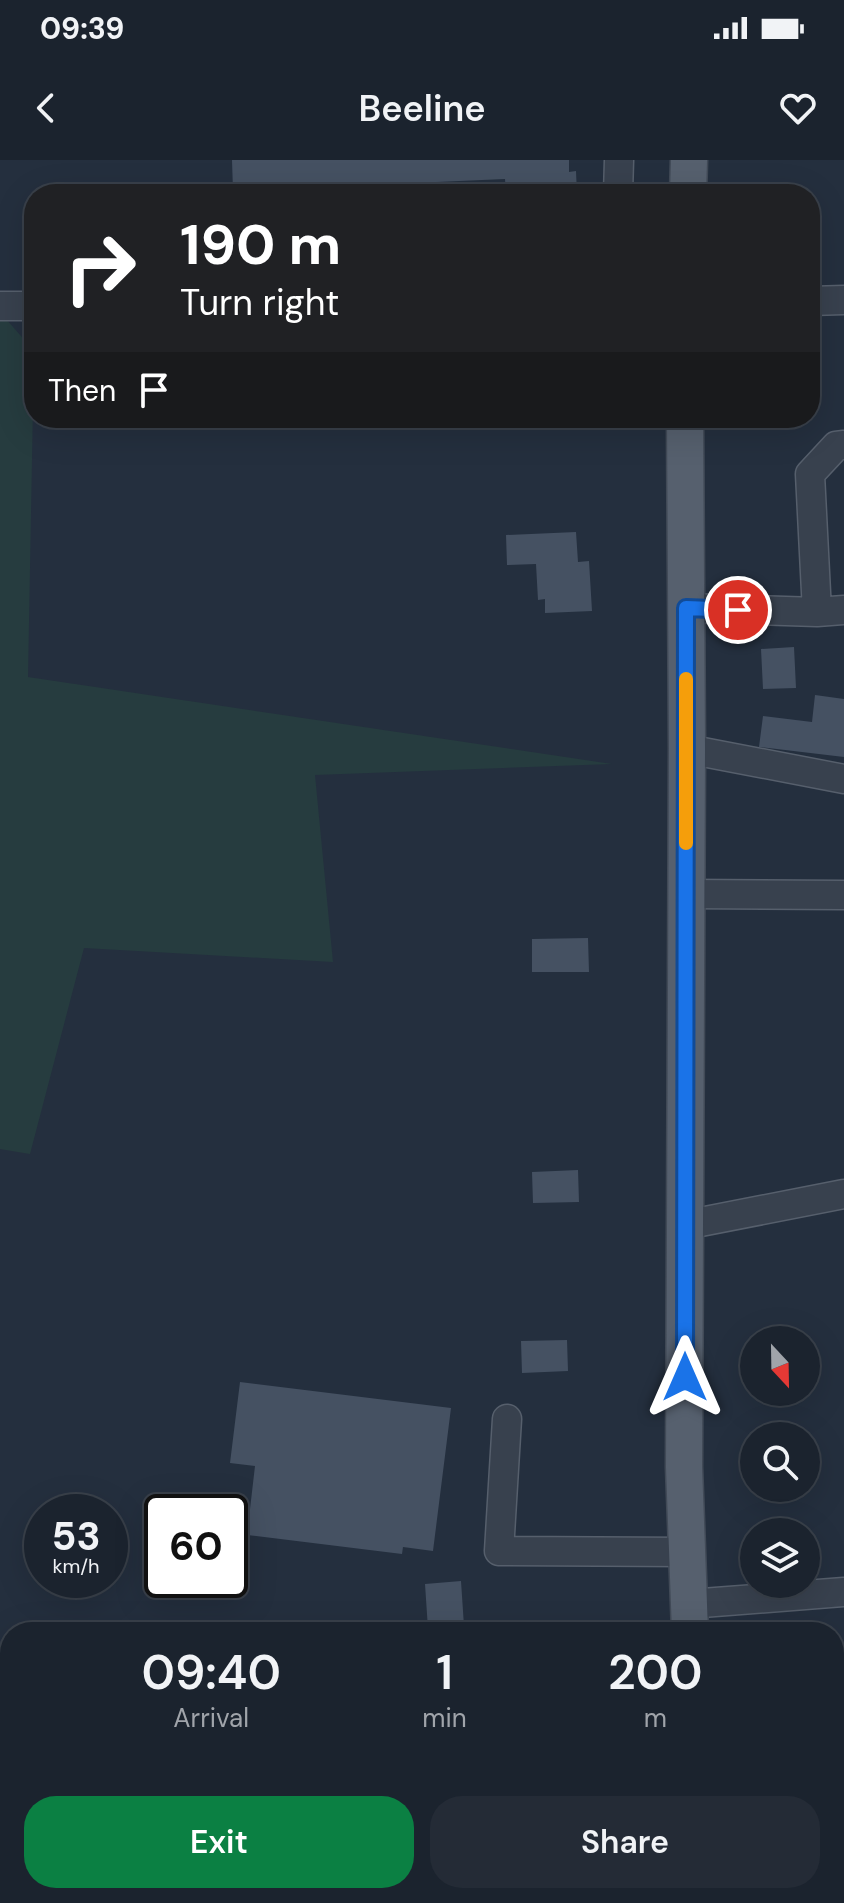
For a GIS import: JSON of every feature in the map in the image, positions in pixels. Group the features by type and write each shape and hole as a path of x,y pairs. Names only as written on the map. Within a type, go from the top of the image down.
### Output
{"main road":[{"path":"688,184 689,160"},
{"path":"685,428 684,1467 689,1618"}],"street":[{"path":"618,184 619,160"},
{"path":"820,301 844,300"},
{"path":"0,306 24,306"},
{"path":"686,608 830,611 810,474 836,446 844,445"},
{"path":"687,749 844,779"},
{"path":"686,894 844,895"},
{"path":"685,1225 844,1194"},
{"path":"507,1419 499,1551 687,1552"},
{"path":"689,1618 844,1592"}],"green space":[{"path":"0,312 24,340 24,428 33,428 28,677 612,764 315,775 333,962 84,948 30,1154 0,1149"}],"building":[{"path":"232,160 569,160 569,172 576,171 577,184 505,184 505,179 392,184 233,184"},
{"path":"576,532 578,562 589,561 592,611 545,613 545,599 538,600 536,564 507,565 506,535"},
{"path":"794,647 796,688 763,689 761,649"},
{"path":"815,695 844,699 844,757 759,747 763,716 812,722"},
{"path":"588,938 589,972 532,972 532,939"},
{"path":"578,1170 579,1202 533,1203 532,1172"},
{"path":"567,1340 568,1371 522,1373 521,1341"},
{"path":"240,1382 451,1408 433,1551 403,1547 402,1554 248,1535 255,1466 230,1463"},
{"path":"461,1581 464,1622 428,1622 425,1584"}],"slow traffic":[{"path":"686,679 686,843"}],"route":[{"path":"685,1377 686,608 738,610"}]}
